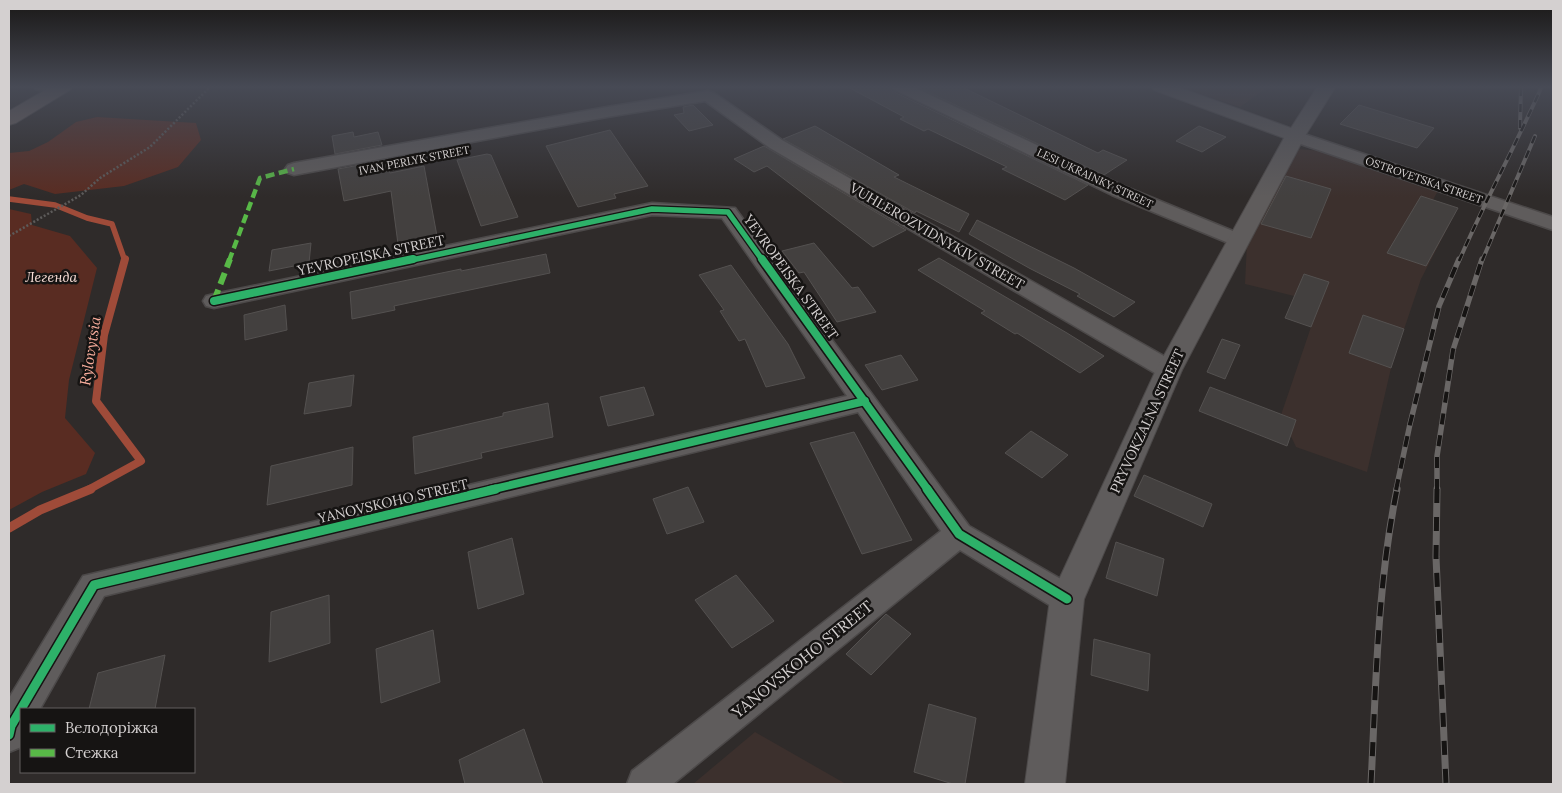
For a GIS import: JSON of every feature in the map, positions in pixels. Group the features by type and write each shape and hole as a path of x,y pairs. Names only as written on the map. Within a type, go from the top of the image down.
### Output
{"street":[{"name":"IVAN PERLYK STREET","path":"294,176 596,123"},
{"name":"VUHLEROZVIDNYKIV STREET","path":"751,123 776,144 1169,370"},
{"name":"LESI UKRAINKY STREET","path":"977,123 1119,191 1238,240"},
{"path":"1259,123 1294,136"},
{"name":"PRYVOKZALNA STREET","path":"1046,784 1067,599 1169,370 1302,123"},
{"name":"OSTROVETSKA STREET","path":"1294,136 1553,224"},
{"name":"YEVROPEISKA STREET","path":"214,300 652,209 728,212 959,534 1067,599"},
{"name":"YANOVSKOHO STREET","path":"22,708 94,586 865,401"},
{"name":"YANOVSKOHO STREET","path":"645,784 959,534"},
{"name":"YANOVSKOHO STREET","path":"9,735 11,726 20,711"}],"path":[{"path":"9,236 32,225 81,195 100,178 150,147 174,123"}],"shaded area":[{"path":"1296,149 1325,151 1439,189 1433,200 1458,208 1421,279 1391,368 1367,472 1296,447 1281,415 1311,327 1285,318 1294,296 1245,284 1247,243 1256,230"},
{"path":"755,732 846,784 693,784"}],"green space":[{"path":"75,123 196,123 201,140 178,167 124,186 55,194 24,184 9,190 9,153 29,151 48,142"},
{"name":"Легенда","path":"9,209 31,214 32,225 70,236 97,268 69,380 65,418 95,453 86,474 42,492 9,510"}],"building":[{"path":"682,123 711,123 713,125 689,131"},
{"path":"908,123 959,123 1088,185 1065,200 1002,169 1007,167 928,129 924,131"},
{"path":"994,123 1036,123 1098,153 1103,150 1127,160 1104,175"},
{"path":"1418,123 1434,128 1417,148 1340,124"},
{"path":"815,126 899,175 894,177 969,214 959,232 916,211 915,213 783,139"},
{"path":"1199,126 1226,137 1202,152 1176,141"},
{"path":"610,130 648,186 614,194 616,198 578,207 546,146"},
{"path":"353,132 354,137 378,132 382,145 335,154 332,136"},
{"path":"764,146 906,230 873,247 767,166 754,172 734,159"},
{"path":"487,154 491,155 518,217 481,226 457,160"},
{"path":"386,160 390,173 424,166 437,236 398,244 391,191 344,201 338,169"},
{"path":"1286,176 1331,189 1311,238 1261,224"},
{"path":"1421,196 1458,208 1426,266 1387,253"},
{"path":"977,220 1074,268 1135,302 1114,317 1077,296 1080,294 969,234"},
{"path":"311,243 309,263 269,271 272,250"},
{"path":"814,243 852,288 858,287 876,312 837,322 804,272 799,273 782,251"},
{"path":"546,254 550,273 394,306 395,310 352,319 350,292"},
{"path":"939,258 1104,356 1080,373 1017,333 1015,334 981,313 985,311 918,270"},
{"path":"731,265 788,344 805,378 766,387 745,339 739,341 720,311 724,310 699,275"},
{"path":"1304,274 1329,282 1311,327 1285,318"},
{"path":"285,305 287,330 245,340 244,315"},
{"path":"1363,315 1404,329 1391,368 1349,353"},
{"path":"1222,339 1240,345 1225,379 1207,372"},
{"path":"901,355 918,380 882,390 865,365"},
{"path":"354,375 351,406 304,414 309,383"},
{"path":"644,387 654,415 608,426 600,397"},
{"path":"1210,387 1296,420 1287,446 1199,411"},
{"path":"548,403 553,437 481,453 482,458 415,474 413,437 503,416 503,413"},
{"path":"1031,431 1068,455 1042,478 1005,453"},
{"path":"854,432 912,540 862,554 810,443"},
{"path":"353,447 352,485 267,505 271,466"},
{"path":"1144,475 1212,504 1203,527 1134,496"},
{"path":"688,487 704,522 667,534 653,499"},
{"path":"512,538 524,594 478,609 468,552"},
{"path":"1116,542 1164,559 1157,596 1106,578"},
{"path":"736,575 774,621 732,648 695,600"},
{"path":"329,595 330,643 269,662 271,612"},
{"path":"886,614 911,634 871,675 846,654"},
{"path":"433,630 440,682 381,703 376,649"},
{"path":"1094,639 1150,654 1148,691 1091,675"},
{"path":"165,655 155,708 89,708 98,673"},
{"path":"929,704 976,718 965,784 953,784 914,772"},
{"path":"524,729 543,784 465,784 459,760"}],"waterway":[{"name":"Rylovytsia","path":"9,199 55,205 87,218 112,224 125,260"},
{"name":"Rylovytsia","path":"88,490 141,461 96,401 104,335 125,260"},
{"name":"Rylovytsia","path":"9,528 40,510 91,489"}],"railway":[{"path":"1520,123 1520,128"},
{"path":"1459,261 1525,123"},
{"path":"1482,261 1535,136"},
{"path":"1396,490 1439,306 1459,259"},
{"path":"1437,489 1437,456 1453,350 1482,259"},
{"path":"1371,784 1381,599 1390,526 1397,489"},
{"path":"1437,489 1436,557 1446,784"}],"marked path":[{"path":"214,301 260,178 294,169"}],"cycle path":[{"path":"214,301 652,209 728,212 959,534 1067,599"},
{"path":"22,708 94,585 865,401"},
{"path":"9,735 11,726 20,711"}]}
